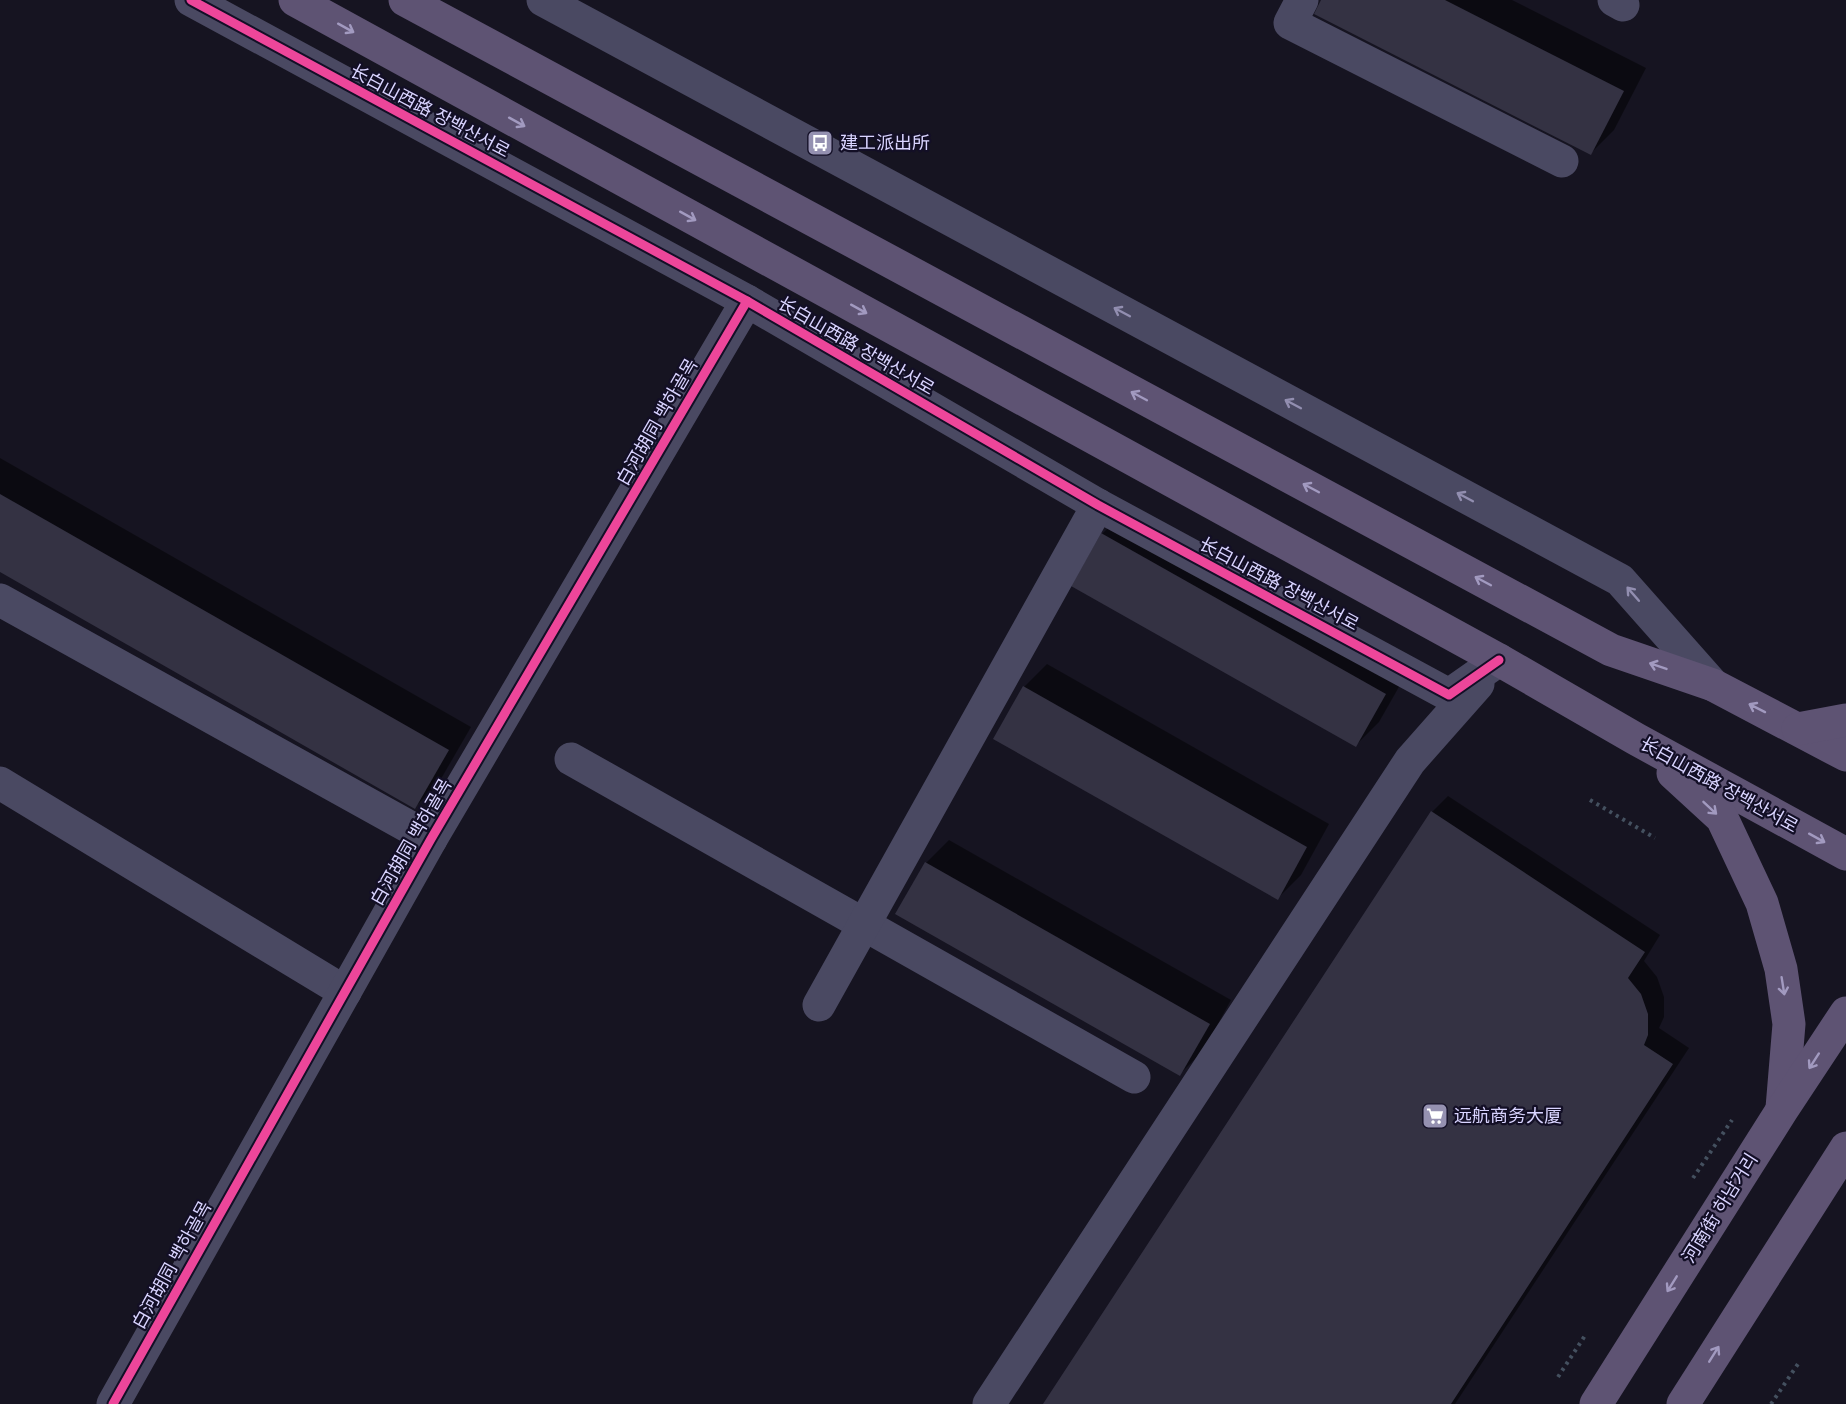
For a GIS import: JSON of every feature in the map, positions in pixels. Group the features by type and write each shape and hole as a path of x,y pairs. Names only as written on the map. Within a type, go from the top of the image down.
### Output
{"main road":[{"name":"长白山西路 장백산서로","path":"295,0 1499,660 1636,740 1846,854"},
{"path":"405,0 1611,650 1713,686 1846,755"},
{"path":"1798,729 1846,720"},
{"path":"1636,740 1722,818 1762,903 1781,969 1789,1024 1782,1110"},
{"name":"河南街 하남거리","path":"1596,1404 1846,1013"},
{"path":"1683,1404 1812,1198 1846,1148"},
{"path":"1812,1198 1846,1163"}],"street":[{"name":"长白山西路 장백산서로","path":"191,0 747,301 1098,505 1449,695 1499,660"},
{"path":"543,0 1620,580 1713,686"},
{"path":"1302,0 1290,23 1562,160"},
{"name":"白河胡同 백하골목","path":"112,1404 431,839 747,301"},
{"path":"819,1005 1098,505"},
{"path":"0,600 431,839"},
{"path":"989,1404 1410,761 1499,660"},
{"path":"571,759 1134,1077"},
{"path":"0,783 345,992"}],"path":[{"path":"1590,800 1655,838"},
{"path":"1693,1178 1732,1120"},
{"path":"1558,1377 1586,1334"},
{"path":"1771,1404 1798,1364"}],"building":[{"path":"1321,0 1445,0 1624,91 1591,155 1314,14"},
{"path":"0,494 449,750 415,809 0,572"},
{"path":"1101,533 1386,694 1356,747 1071,586"},
{"path":"1023,686 1307,847 1278,900 993,739"},
{"name":"远航商务大厦","path":"1431,811 1645,952 1628,978 1641,994 1648,1014 1648,1035 1644,1045 1673,1064 1451,1404 1043,1404"},
{"path":"925,862 1210,1024 1180,1076 895,914"}],"cycle path":[{"path":"191,0 747,301 1098,505 1449,695 1499,660"},
{"path":"113,1404 431,839 747,301"}],"place":[{"name":"建工派出所","path":"820,143"},
{"name":"远航商务大厦","path":"1435,1116"}]}
